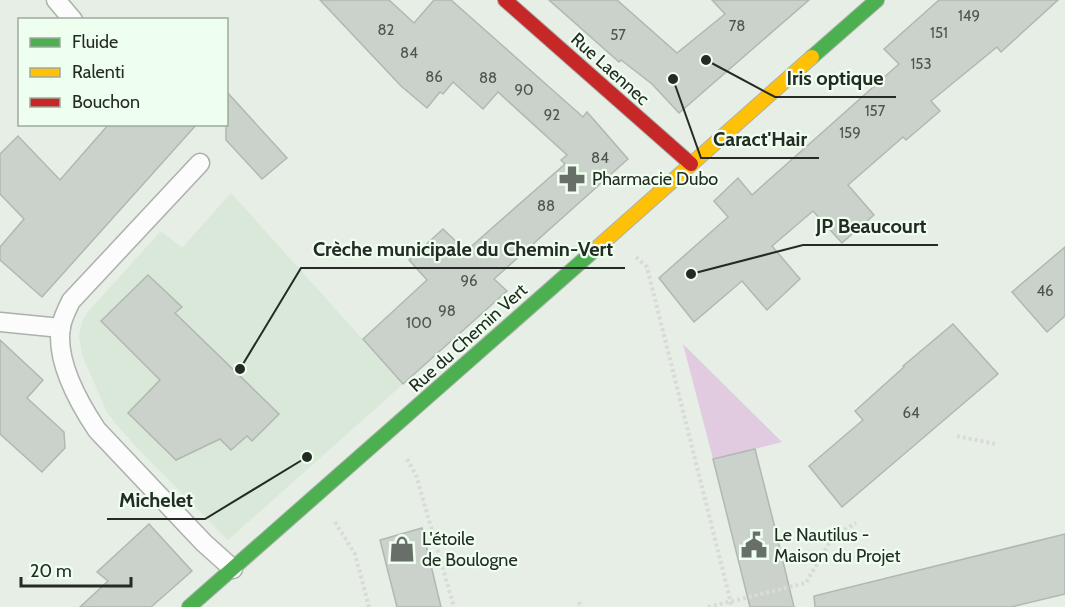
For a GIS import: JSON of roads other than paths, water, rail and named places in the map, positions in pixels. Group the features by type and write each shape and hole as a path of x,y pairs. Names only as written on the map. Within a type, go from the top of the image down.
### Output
{"street":[{"name":"Rue Laennec","path":"505,0 691,164"},
{"name":"Rue du Chemin Vert","path":"189,607 877,0"}],"lane":[{"path":"56,0 71,18"},
{"path":"200,163 71,301 65,312 60,342 74,391 84,412 97,430 204,543 233,569"},
{"path":"0,322 61,328"}],"place":[{"name":"Iris optique","path":"706,60"},
{"name":"Caract'Hair","path":"673,79"},
{"name":"Pharmacie Dubo","path":"572,179"},
{"name":"JP Beaucourt","path":"691,274"},
{"name":"Crèche municipale du Chemin-Vert","path":"240,369"},
{"name":"Michelet","path":"307,457"},
{"name":"Le Nautilus - Maison du Projet","path":"754,545"},
{"name":"L'étoile de Boulogne","path":"402,549"}]}
